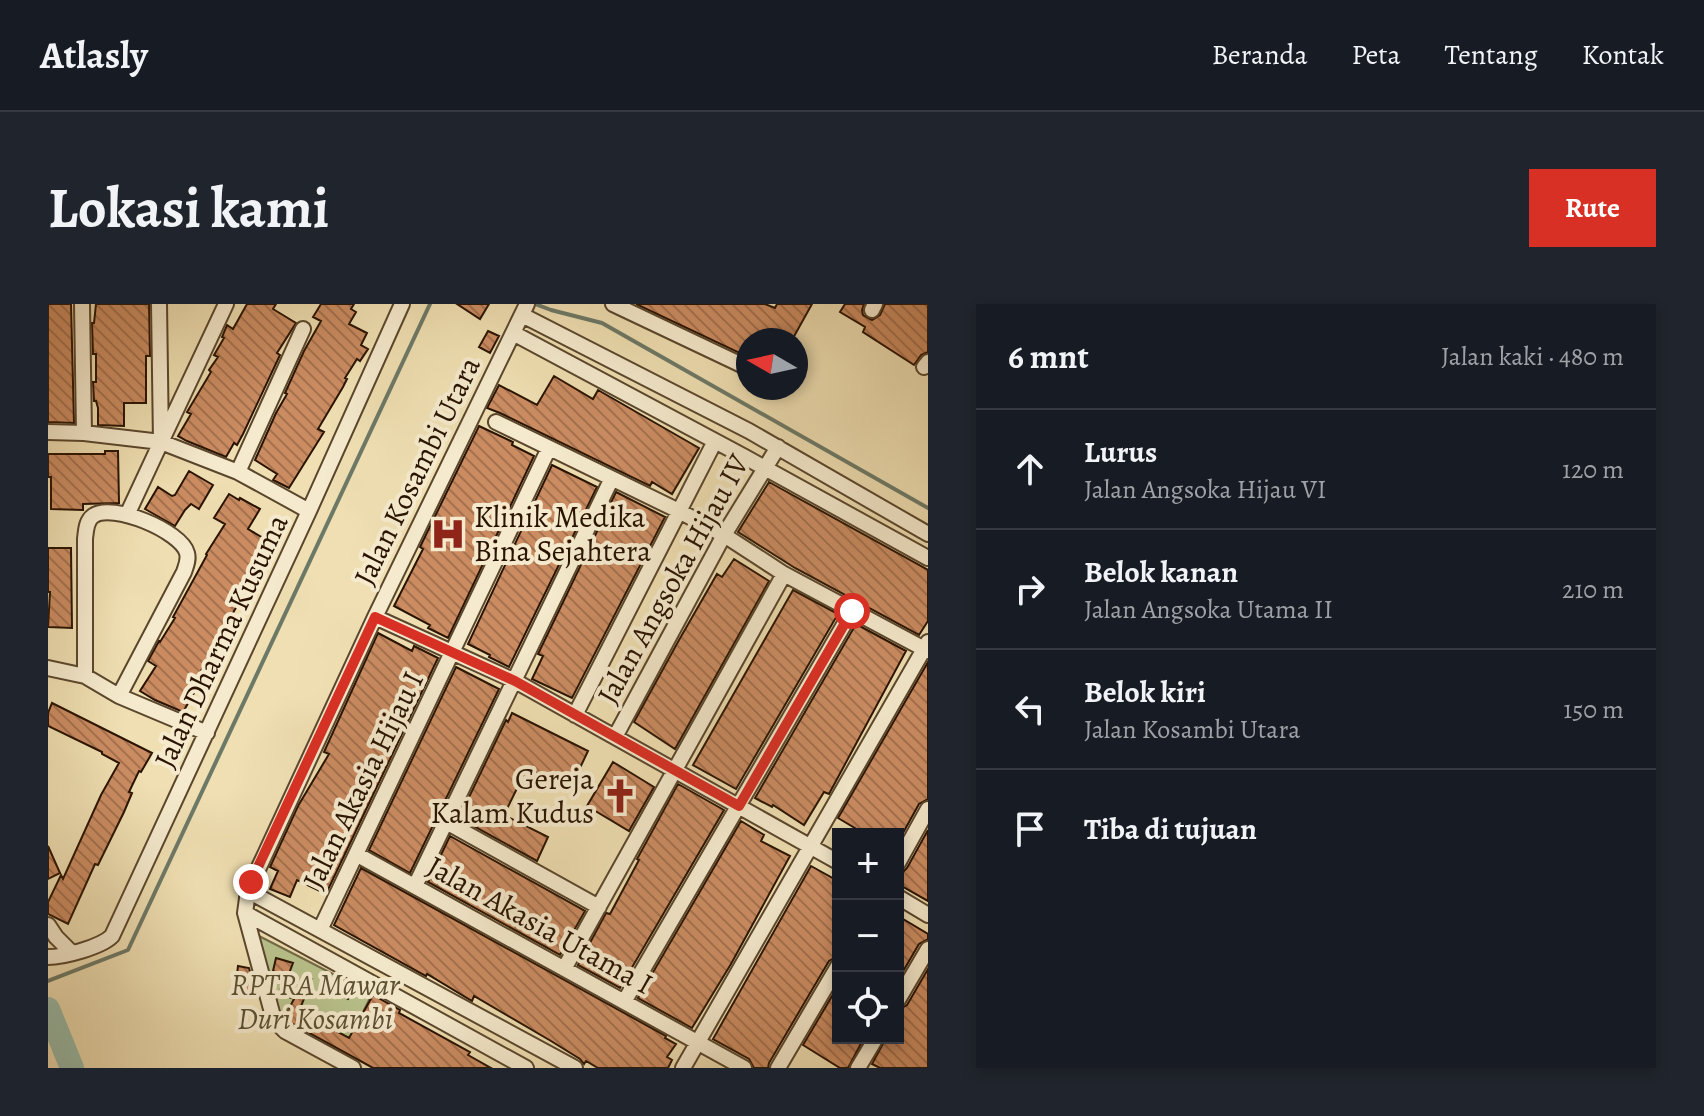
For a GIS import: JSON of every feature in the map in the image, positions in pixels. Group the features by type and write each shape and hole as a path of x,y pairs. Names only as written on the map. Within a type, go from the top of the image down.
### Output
{"street":[{"path":"82,304 84,433"},
{"path":"159,304 161,442"},
{"path":"127,515 226,304"},
{"name":"Jalan Dharma Kusuma","path":"51,957 72,953 112,936 402,304"},
{"path":"613,304 736,362"},
{"path":"525,309 778,447 928,534"},
{"name":"Jalan Kosambi Utara","path":"245,913 248,891 375,617 525,309"},
{"path":"238,472 303,329"},
{"path":"513,333 928,558"},
{"path":"496,422 679,511 724,535 784,574 927,647 683,1068"},
{"path":"48,432 161,442 238,472 309,511"},
{"path":"575,715 715,441"},
{"name":"Jalan Angsoka Hijau IV","path":"615,737 724,535 778,447"},
{"name":"Jalan Akasia Hijau I","path":"320,930 549,448"},
{"path":"415,886 611,480"},
{"path":"85,676 87,526 93,515 127,515 162,529 179,542 188,556 184,572 119,696"},
{"path":"564,969 784,574"},
{"path":"624,1002 852,611"},
{"path":"375,617 515,681 832,858"},
{"path":"48,668 85,676 119,696 207,733"},
{"path":"904,852 928,809"},
{"path":"446,822 599,907"},
{"name":"Jalan Akasia Utama I","path":"356,854 744,1068"},
{"path":"248,891 575,1068"},
{"path":"903,900 928,915"},
{"path":"245,913 277,1026 353,1068"},
{"path":"245,913 526,1068"},
{"path":"48,925 72,953"},
{"path":"904,990 928,949"},
{"path":"778,1068 834,972"},
{"path":"858,1068 872,1044"}],"green space":[{"name":"RPTRA Mawar Duri Kosambi","path":"259,936 372,994 341,1056 281,1023"}],"building":[{"path":"48,304 71,304 74,423 48,422"},
{"path":"96,304 149,304 150,356 146,356 146,403 124,403 124,426 98,425 98,408 94,401 96,354 93,354 92,323"},
{"path":"247,304 276,304 273,309 296,323 277,353 280,355 243,434 226,457 178,436 191,414 187,412 218,357 214,355 224,338 227,325 233,329"},
{"path":"321,304 354,304 351,309 356,312 349,324 367,333 361,345 368,349 360,361 357,359 345,378 343,387 318,429 324,432 289,488 273,480 277,474 255,460 304,351 321,321 313,317"},
{"path":"457,304 489,304 480,319"},
{"path":"636,304 765,304 775,308 777,304 812,304 799,328 736,328 736,351"},
{"path":"845,304 864,304 863,315 872,320 880,315 885,304 928,304 928,352 921,355 914,365 863,332 865,327 840,312"},
{"path":"488,331 499,336 490,353 479,347"},
{"path":"554,376 593,399 598,390 699,448 672,494 652,482 650,486 487,408 499,385 537,405"},
{"path":"479,426 534,456 448,638 394,606"},
{"path":"105,451 118,451 119,503 83,504 83,510 51,509 48,454 105,454"},
{"path":"552,465 597,487 509,667 468,644"},
{"path":"189,471 213,485 199,509 191,504 175,526 145,509 158,487 175,495"},
{"path":"769,482 928,570 928,621 919,635 795,568 738,532"},
{"path":"616,492 665,517 572,698 532,679 543,656 538,654"},
{"path":"229,494 260,509 248,529 270,542 248,578 183,712 140,691 156,666 148,661 175,618 206,554 225,524 214,518"},
{"path":"48,548 71,548 72,628 48,627"},
{"path":"734,559 769,581 675,749 634,722 717,574 722,577"},
{"path":"793,590 838,614 736,789 693,765"},
{"path":"856,624 906,651 829,794 824,792 804,825 773,805 755,798"},
{"path":"378,633 412,651 414,646 438,658 326,894 297,880 290,897 270,889 278,871 270,867 298,806 329,754 324,752"},
{"path":"928,662 928,799 919,804 904,831 904,828 855,828 838,818"},
{"path":"456,667 499,689 410,873 369,850"},
{"path":"52,703 152,753 139,771 124,812 98,865 95,864 68,924 48,914 48,902 61,875 63,879 119,763 48,726"},
{"path":"512,713 588,751 570,789 527,768 504,815 548,837 537,861 459,818"},
{"name":"Gereja Kalam Kudus","path":"613,762 654,787 629,831 587,806"},
{"path":"678,784 724,810 620,988 578,965 606,913 610,914"},
{"path":"741,821 764,835 761,841 790,856 692,1028 638,998"},
{"path":"928,830 928,901 904,887 904,871"},
{"path":"450,836 585,911 560,955 428,882"},
{"path":"48,846 60,873 48,879"},
{"path":"811,866 832,878 832,959 768,1068 754,1068 749,1059 713,1039"},
{"path":"361,868 666,1036 676,1044 667,1057 672,1060 668,1068 598,1068 586,1061 584,1064 474,996 472,1001 334,925"},
{"path":"904,920 928,934 928,939 919,944 904,970"},
{"path":"276,958 293,963 288,976 273,971"},
{"path":"238,966 249,968 254,986 251,994 235,992"},
{"path":"928,969 928,1068 880,1068 872,1064 883,1044 904,1044 904,1007"},
{"path":"306,976 312,979 299,1011 349,1038 373,995 470,1052 468,1055 491,1068 373,1068 291,1023 285,1016 294,999 279,993 284,979 300,986"},
{"path":"338,979 354,987 348,999 332,991"},
{"path":"832,996 832,1044 861,1044 848,1068 840,1068 803,1045"}],"waterway":[{"path":"48,981 128,950 430,304"},
{"path":"535,304 602,323 928,508"},
{"path":"48,1009 72,1068"}],"place":[{"name":"Klinik Medika Bina Sejahtera","path":"448,534"},
{"name":"Gereja Kalam Kudus","path":"620,796"}],"route":[{"path":"251,882 375,617 515,681 739,806 852,611"}]}
